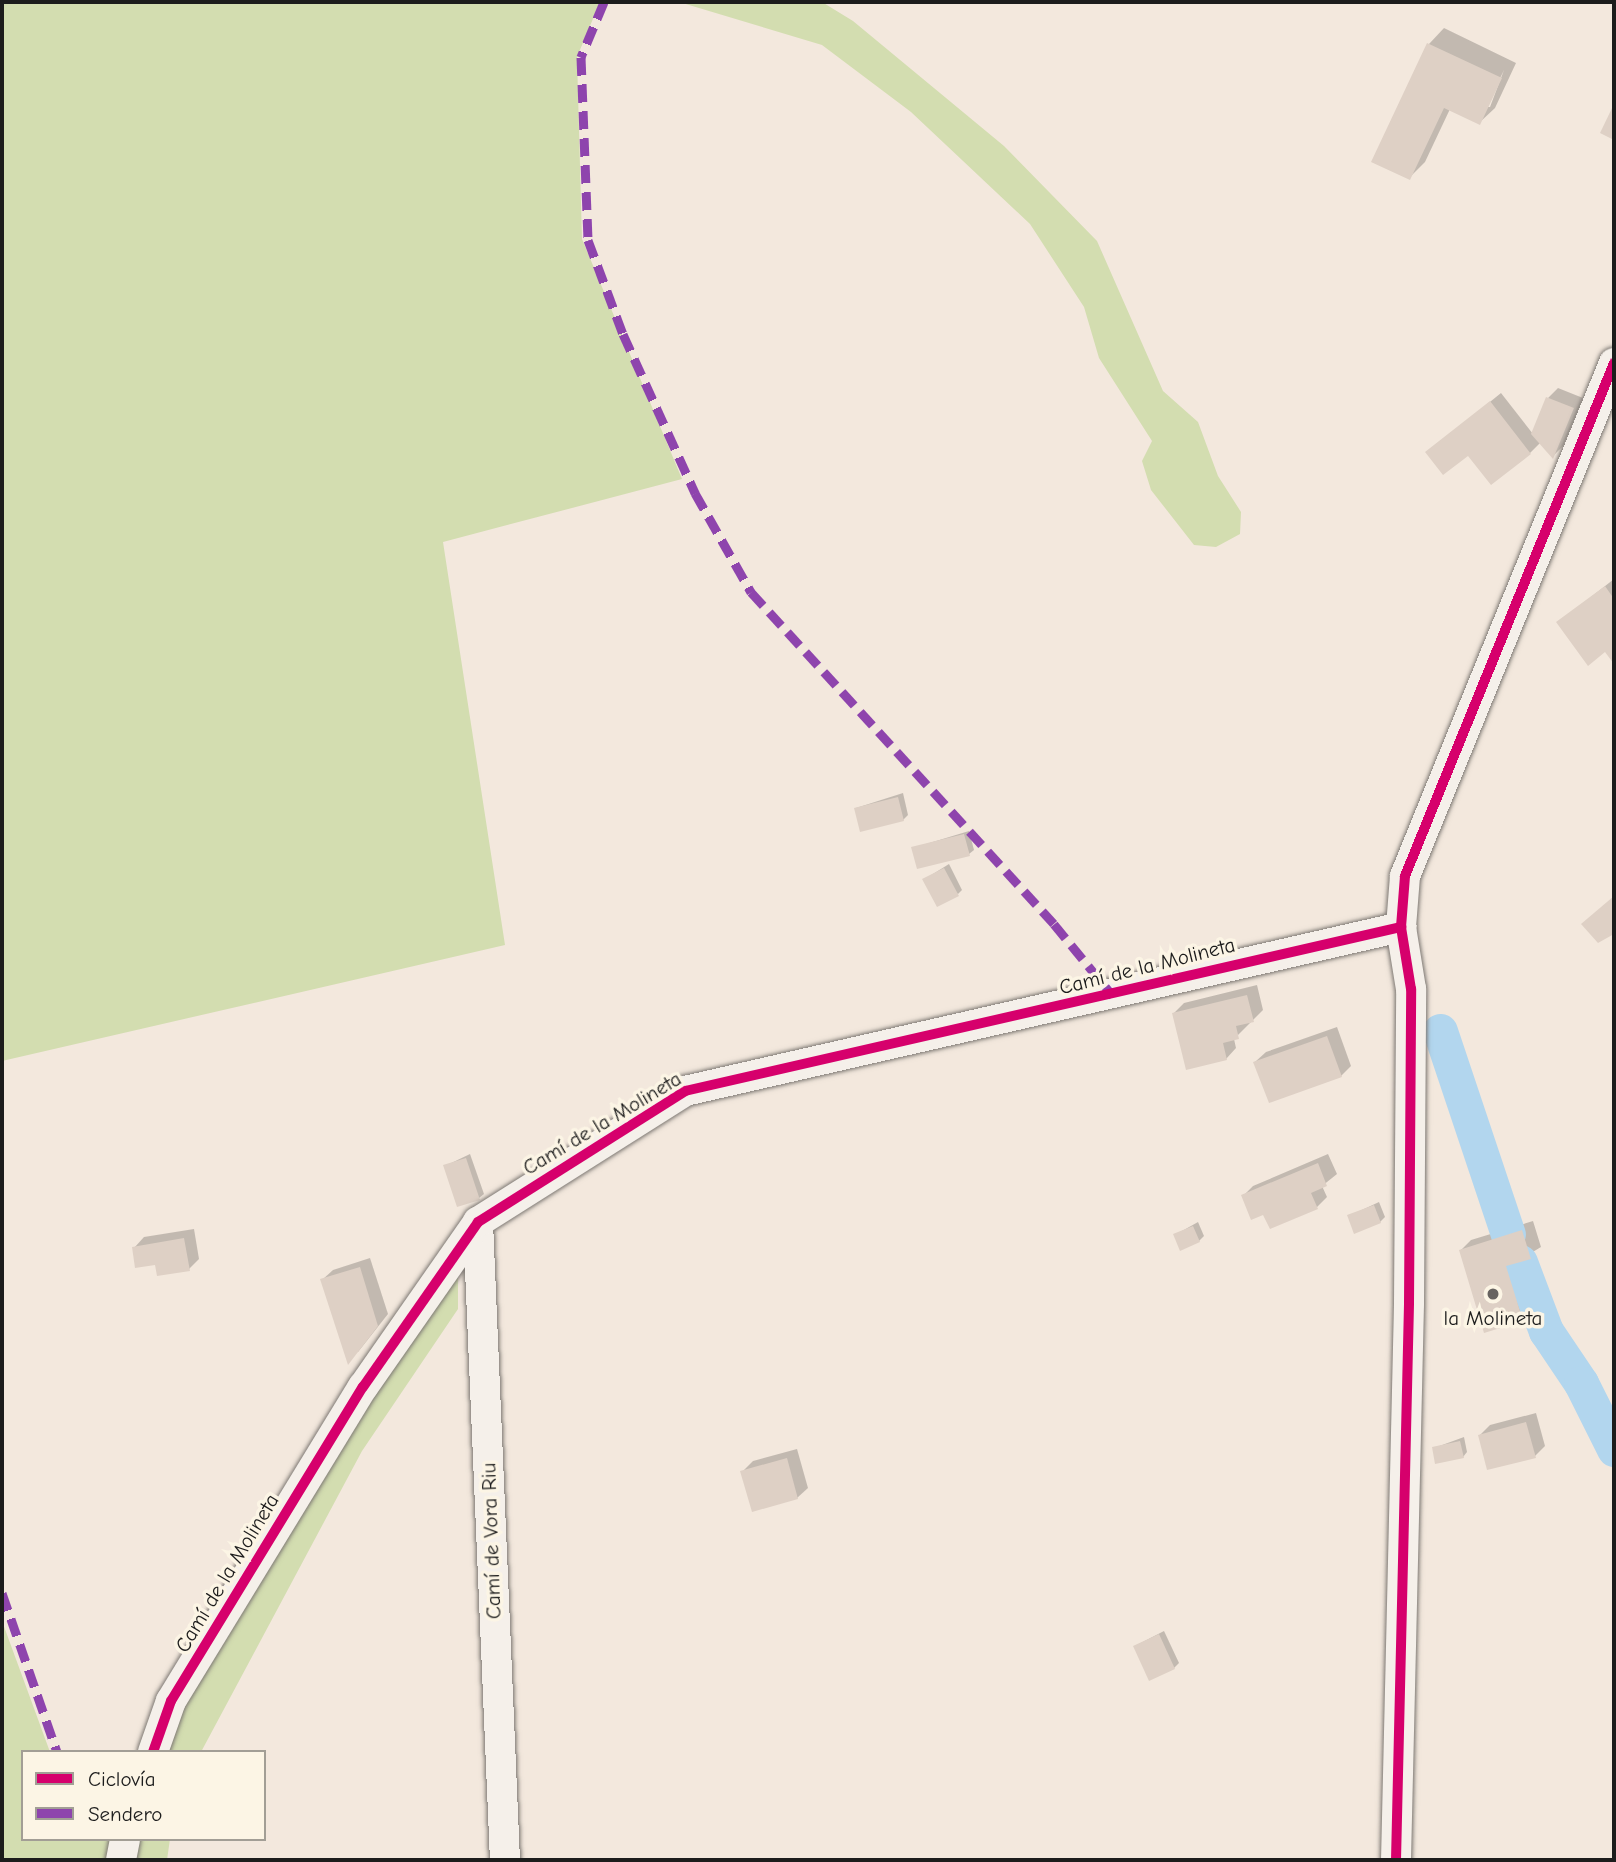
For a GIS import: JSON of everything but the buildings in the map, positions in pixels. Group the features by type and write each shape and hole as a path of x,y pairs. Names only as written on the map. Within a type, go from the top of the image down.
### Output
{"street":[{"path":"1396,1860 1411,989 1401,927 1405,876 1416,841 1614,363"},
{"name":"Camí de la Molineta","path":"154,1750 171,1701 363,1387 478,1222 685,1091 1401,927"},
{"name":"Camí de Vora Riu","path":"478,1222 505,1860"},
{"path":"121,1860 125,1841"}],"green space":[{"path":"2,2 600,2 577,57 582,239 682,479 443,542 505,945 2,1061"},
{"path":"679,2 822,2 853,21 1004,146 1097,241 1163,391 1198,422 1218,476 1241,512 1240,534 1216,547 1194,545 1151,490 1142,461 1152,441 1099,358 1084,307 1030,224 911,112 822,45"},
{"path":"458,1266 458,1309 362,1451 202,1750 164,1750 179,1705 373,1390"},
{"path":"2,1621 49,1750 21,1750 21,1841 115,1841 112,1860 2,1860"},
{"path":"133,1841 170,1841 167,1860 129,1860"}],"waterway":[{"path":"1440,1031 1508,1234"},
{"path":"1520,1262 1546,1331 1581,1383 1614,1449"}],"marked path":[{"path":"604,2 581,57 588,240 623,334 695,493 751,592 1054,924 1113,996"},
{"path":"2,1593 56,1750"}],"cycle path":[{"path":"1396,1860 1409,1303 1411,989 1401,927 1405,876 1614,363"},
{"path":"154,1750 171,1701 363,1387 478,1222 685,1091 1401,927"}],"place":[{"name":"la Molineta","path":"1493,1294"}]}
